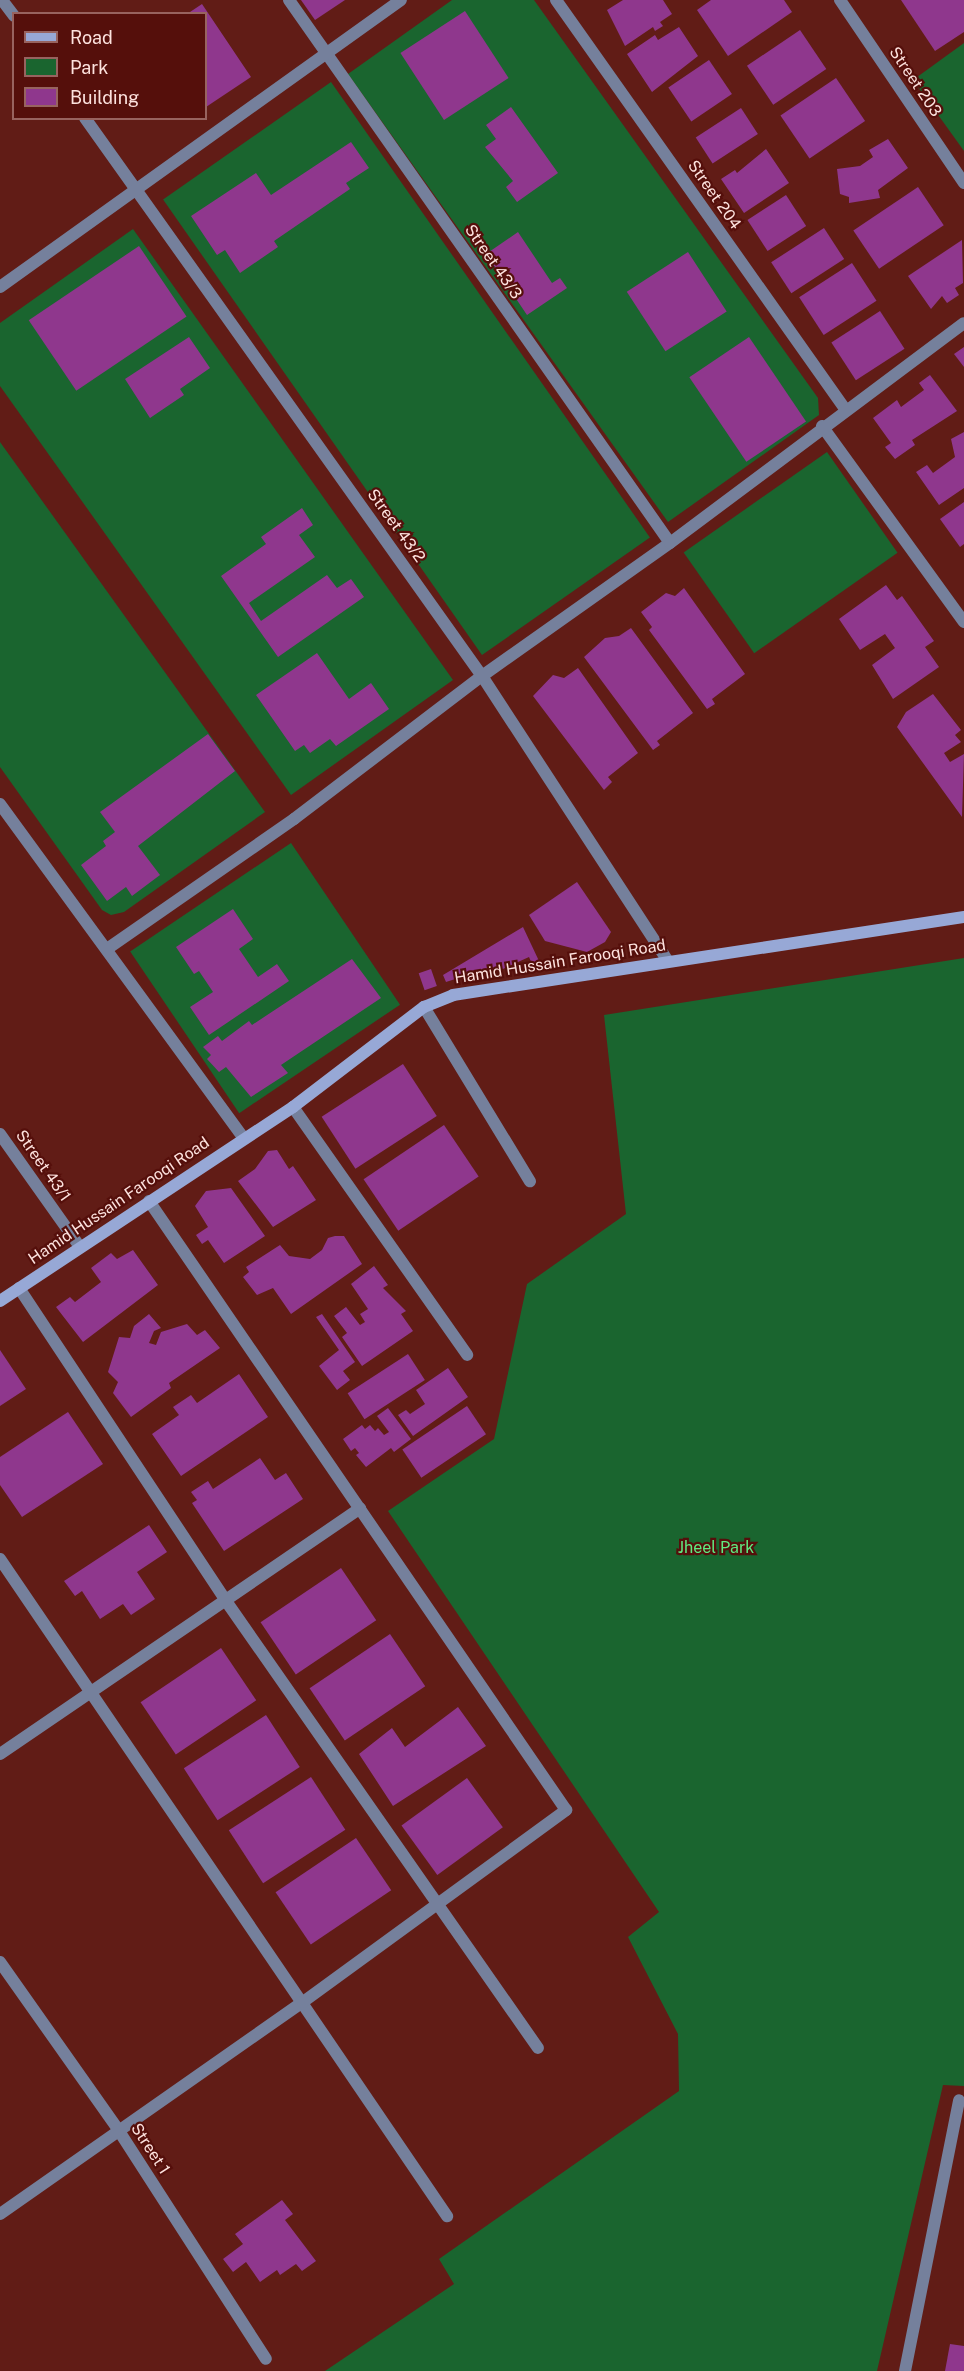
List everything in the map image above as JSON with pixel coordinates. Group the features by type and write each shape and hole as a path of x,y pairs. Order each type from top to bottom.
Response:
{"street":[{"path":"2,0 12,13"},
{"name":"Street 43/3","path":"289,0 670,543"},
{"path":"0,287 401,0"},
{"name":"Street 204","path":"556,0 845,409"},
{"name":"Street 203","path":"840,0 964,183"},
{"name":"Street 43/2","path":"87,120 482,676 668,961"},
{"path":"107,949 294,819 482,676 670,543 822,426 964,323"},
{"path":"822,426 964,622"},
{"path":"0,804 244,1138"},
{"name":"Hamid Hussain Farooqi Road","path":"0,1301 293,1107 424,1007 453,995 964,917"},
{"path":"424,1007 530,1181"},
{"path":"293,1107 467,1355"},
{"name":"Street 43/1","path":"0,1134 80,1247"},
{"path":"0,2214 303,2002 566,1810 149,1201"},
{"path":"19,1288 226,1601 538,2048"},
{"path":"0,1755 360,1508"},
{"path":"0,1559 447,2216"},
{"name":"Street 1","path":"0,1962 119,2132 266,2359"},
{"path":"905,2371 959,2100"}],"green space":[{"path":"452,0 534,0 818,398 819,415 668,522 348,74"},
{"path":"964,43 964,151 913,80"},
{"path":"331,82 650,537 482,655 163,200"},
{"path":"133,229 453,680 291,795 0,386 0,323"},
{"path":"0,442 265,812 124,912 111,915 102,910 0,767"},
{"path":"827,452 898,553 754,653 684,552"},
{"path":"291,843 400,1005 239,1113 130,951"},
{"name":"Jheel Park","path":"964,958 964,2086 943,2085 877,2371 325,2371 454,2284 439,2259 679,2091 678,2034 628,1937 659,1912 388,1511 494,1439 527,1284 626,1214 604,1015"}],"building":[{"path":"301,0 345,0 315,20"},
{"path":"623,0 663,0 672,14 660,22 663,26 655,31 653,27 625,46 607,10"},
{"path":"711,0 784,0 792,12 728,56 697,10"},
{"path":"901,0 964,0 964,32 935,51"},
{"path":"202,4 251,77 207,106 207,12 190,12"},
{"path":"465,11 509,78 444,120 400,53"},
{"path":"679,27 698,56 652,92 627,54 655,35 658,40"},
{"path":"800,30 826,69 773,105 747,66"},
{"path":"709,60 732,94 691,121 668,87"},
{"path":"836,78 865,121 810,159 780,115"},
{"path":"511,107 558,173 517,202 506,187 513,181 485,147 496,139 486,125"},
{"path":"741,108 758,134 713,163 696,137"},
{"path":"888,139 908,168 878,190 880,198 849,203 849,197 840,194 837,169 860,166 873,157 869,150"},
{"path":"351,142 369,168 346,183 350,189 274,241 278,247 240,273 225,250 217,255 191,216 256,173 271,195"},
{"path":"766,149 789,183 744,213 721,179 735,170 737,173"},
{"path":"918,187 944,225 879,269 853,231"},
{"path":"786,195 806,226 768,251 747,220"},
{"path":"824,228 844,259 791,293 771,262"},
{"path":"518,232 552,283 560,278 567,288 527,315 486,254"},
{"path":"962,240 963,283 955,288 959,295 947,303 942,296 931,309 908,276"},
{"path":"139,246 187,316 76,391 29,320"},
{"path":"688,252 727,312 665,351 627,292"},
{"path":"852,263 877,301 824,335 799,297"},
{"path":"880,311 905,349 856,380 831,343"},
{"path":"189,337 210,368 180,389 184,395 150,418 125,379"},
{"path":"749,337 806,422 746,462 689,377"},
{"path":"964,347 964,367 954,354"},
{"path":"930,375 957,411 912,440 915,445 895,459 885,447 891,443 873,418 897,400 901,407 924,390 919,383"},
{"path":"964,432 964,488 939,505 916,472 927,465 933,473 955,457 951,439"},
{"path":"964,502 964,544 960,547 940,519"},
{"path":"302,508 313,525 299,535 315,557 249,603 261,621 327,575 337,588 351,579 364,597 278,657 221,576 266,544 261,537"},
{"path":"886,585 897,600 902,596 934,641 925,647 939,667 893,699 872,665 895,648 885,634 860,650 839,619"},
{"path":"684,588 745,674 712,699 715,704 707,709 649,630 652,627 641,612 666,593 675,596"},
{"path":"631,628 693,713 657,741 660,745 653,750 584,657 605,638 619,636"},
{"path":"317,653 349,699 371,683 389,709 336,746 330,739 310,753 304,745 295,751 256,695"},
{"path":"578,668 638,753 608,777 612,782 604,790 533,696 553,675 564,678"},
{"path":"933,694 961,730 955,735 961,742 944,753 950,762 964,754 962,817 897,727 906,712"},
{"path":"208,734 235,771 138,846 160,875 132,896 126,887 107,901 81,865 106,846 103,841 115,832 100,812"},
{"path":"577,882 611,932 605,942 587,952 545,941 529,915"},
{"path":"233,909 253,939 239,949 258,977 277,964 289,981 209,1035 190,1007 213,992 199,971 194,974 176,947"},
{"path":"523,927 539,961 532,964 529,957 494,973 492,967 446,982 443,975"},
{"path":"352,959 381,998 281,1065 288,1073 251,1097 226,1067 219,1072 207,1059 211,1055 203,1047 218,1036 222,1041 249,1021 252,1025"},
{"path":"431,969 437,986 425,990 419,973"},
{"path":"403,1064 437,1116 355,1169 322,1117"},
{"path":"444,1125 479,1176 398,1231 364,1179"},
{"path":"277,1150 289,1169 293,1166 316,1200 273,1227 238,1181 255,1169 268,1151"},
{"path":"231,1188 265,1236 224,1263 208,1240 202,1244 196,1235 208,1227 195,1206 206,1191"},
{"path":"344,1236 362,1264 291,1314 273,1288 257,1295 243,1277 249,1272 246,1267 280,1245 289,1256 310,1259 322,1250 328,1238"},
{"path":"133,1250 158,1285 83,1342 56,1307 70,1297 75,1302 101,1282 91,1268 111,1253 117,1259"},
{"path":"374,1266 388,1285 383,1288 406,1311 401,1314 413,1331 362,1366 342,1337 347,1333 334,1316 346,1307 360,1325 365,1322 360,1314 368,1309 351,1284"},
{"path":"149,1314 161,1328 154,1331 149,1343 156,1345 161,1332 187,1324 197,1335 205,1330 220,1348 169,1383 171,1388 131,1417 113,1393 118,1382 108,1372 119,1337 130,1338 134,1326"},
{"path":"322,1314 355,1362 343,1371 350,1380 337,1390 319,1366 339,1350 316,1317"},
{"path":"0,1350 26,1389 0,1406"},
{"path":"408,1354 425,1380 364,1419 348,1393"},
{"path":"448,1368 468,1397 413,1436 398,1415 406,1410 410,1414 425,1404 416,1390"},
{"path":"239,1374 268,1417 181,1476 152,1434 179,1415 173,1407 191,1395 197,1403"},
{"path":"467,1406 486,1434 421,1478 402,1450"},
{"path":"388,1408 411,1439 394,1452 391,1448 366,1467 356,1455 359,1453 355,1448 351,1451 343,1439 362,1425 365,1429 370,1425 375,1431 378,1428 384,1435 389,1432 377,1416"},
{"path":"68,1412 103,1464 22,1517 0,1485 0,1457"},
{"path":"260,1458 275,1480 286,1473 303,1499 224,1551 192,1503 197,1500 191,1492 208,1481 213,1489"},
{"path":"149,1525 167,1552 137,1572 155,1599 131,1615 123,1604 100,1619 82,1591 75,1596 64,1581"},
{"path":"341,1568 376,1620 296,1674 261,1622"},
{"path":"390,1634 425,1686 345,1740 310,1688"},
{"path":"221,1648 256,1700 176,1754 141,1702"},
{"path":"458,1707 486,1746 393,1806 359,1754 392,1728 405,1747"},
{"path":"266,1715 300,1767 218,1820 184,1768"},
{"path":"311,1777 345,1830 263,1883 229,1830"},
{"path":"467,1778 503,1827 437,1875 401,1826"},
{"path":"356,1838 391,1890 311,1944 276,1892"},
{"path":"282,2200 293,2214 285,2220 316,2261 302,2271 296,2264 280,2275 277,2270 260,2282 246,2262 233,2272 223,2259 243,2244 235,2234"},
{"path":"950,2344 964,2346 964,2371 945,2371"}]}
